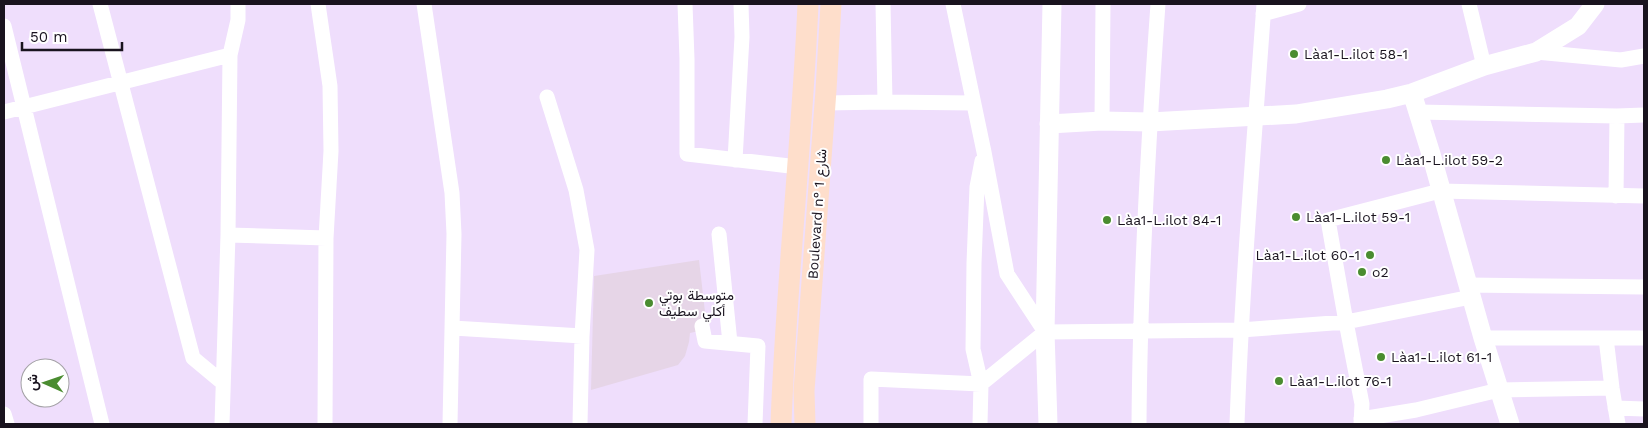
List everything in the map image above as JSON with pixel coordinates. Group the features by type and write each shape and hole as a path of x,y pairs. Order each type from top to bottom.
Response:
{"main road":[{"name":"Boulevard n° شارع 1","path":"781,424 805,75 808,4"},
{"name":"Boulevard n° شارع 1","path":"805,424 804,391 831,4"}],"street":[{"path":"100,4 193,358 223,383"},
{"path":"222,424 228,235 230,55 238,20 238,4"},
{"path":"318,4 330,86 330,150 326,238 325,424"},
{"path":"424,4 452,193 454,234 450,424"},
{"path":"685,4 687,59 686,154 798,167"},
{"path":"735,160 742,37 741,4"},
{"path":"883,4 885,102"},
{"path":"953,4 1007,274 1045,332"},
{"path":"1048,424 1045,332 1052,4"},
{"path":"1102,121 1103,4"},
{"path":"1139,424 1140,331 1150,122 1158,4"},
{"path":"1237,424 1241,330 1264,9 1299,4"},
{"path":"1470,4 1484,66"},
{"path":"1049,124 1102,121 1150,122 1296,114 1388,100 1484,66 1536,52 1578,26 1596,4"},
{"path":"4,26 102,424"},
{"path":"1536,52 1621,60 1644,56"},
{"path":"4,112 230,55"},
{"path":"1412,93 1469,291 1510,424"},
{"path":"547,97 576,190 587,250 582,336 580,424"},
{"path":"825,103 973,103"},
{"path":"1418,112 1644,115"},
{"path":"1616,196 1618,116"},
{"path":"980,424 981,384 973,349 973,282 977,187 984,152"},
{"path":"1612,388 1499,390 1418,417 1361,422 1362,404 1328,220 1440,192 1644,196"},
{"path":"719,234 730,343"},
{"path":"228,235 326,238"},
{"path":"871,424 871,380 981,384 1045,332 1241,330 1346,322 1469,291 1644,287"},
{"path":"702,326 705,341 758,346 785,346"},
{"path":"452,328 582,336"},
{"path":"1483,338 1644,338"},
{"path":"1606,338 1618,424"},
{"path":"754,424 758,346"},
{"path":"1615,408 1644,409"},
{"path":"4,414 7,424"}],"shaded area":[{"name":"متوسطة بوتي أكلي سطيف","path":"699,260 707,329 690,333 685,356 678,365 591,390 594,276"}],"place":[{"name":"Làa1-L.ilot 58-1","path":"1294,54"},
{"name":"Làa1-L.ilot 59-2","path":"1386,160"},
{"name":"Làa1-L.ilot 59-1","path":"1296,217"},
{"name":"Làa1-L.ilot 84-1","path":"1107,220"},
{"name":"Làa1-L.ilot 60-1","path":"1370,255"},
{"name":"o2","path":"1362,272"},
{"name":"متوسطة بوتي أكلي سطيف","path":"649,303"},
{"name":"Làa1-L.ilot 61-1","path":"1381,357"},
{"name":"Làa1-L.ilot 76-1","path":"1279,381"}]}
